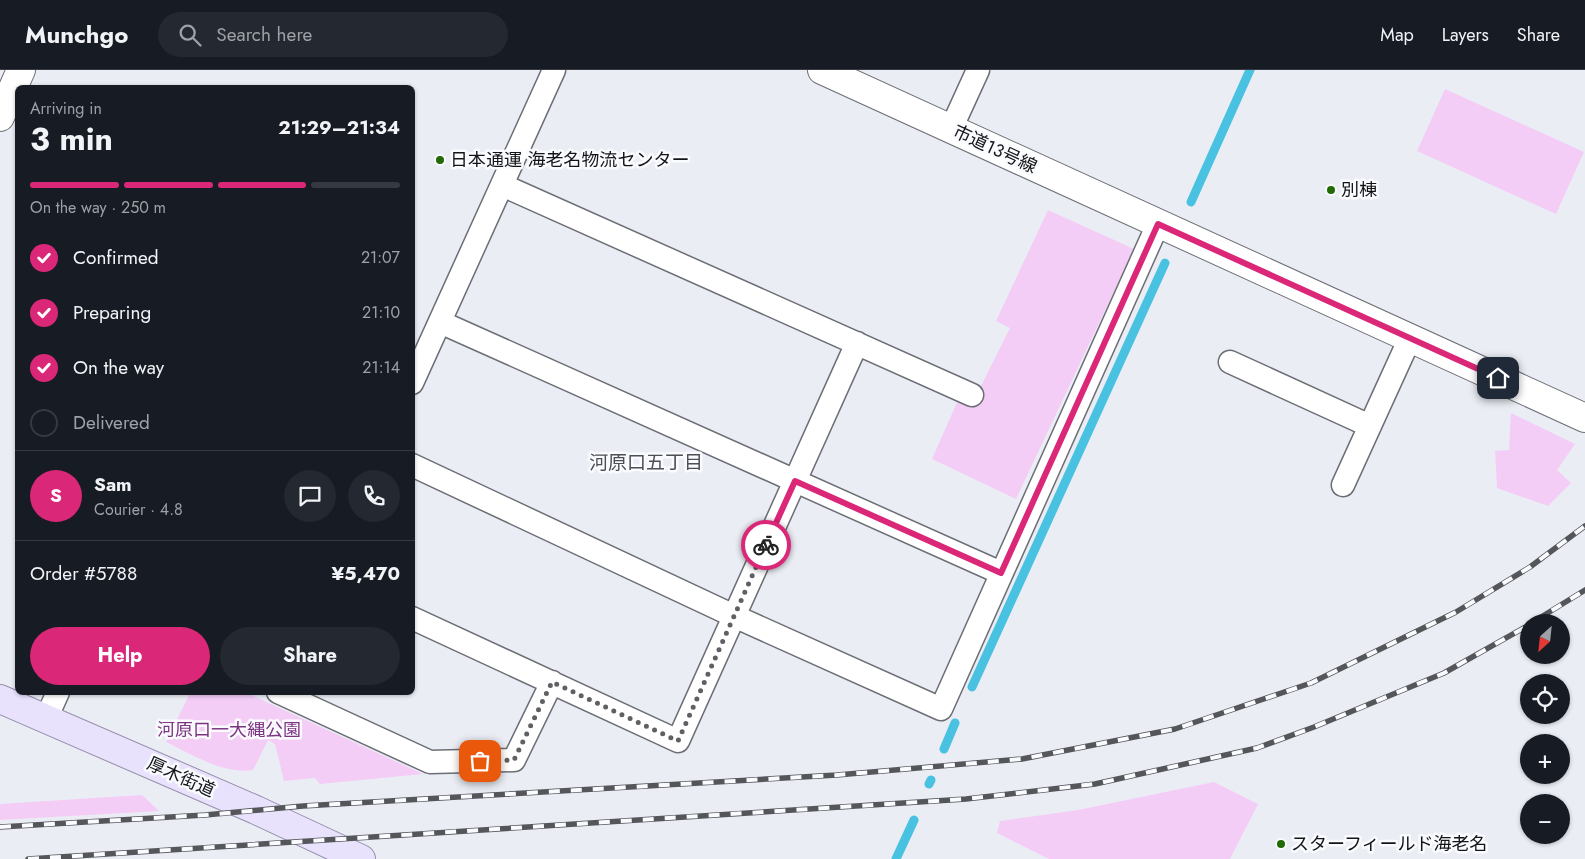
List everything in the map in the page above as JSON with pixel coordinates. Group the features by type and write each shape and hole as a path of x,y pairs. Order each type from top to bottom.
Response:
{"main road":[{"name":"厚木街道","path":"0,699 256,810 361,859"}],"street":[{"path":"0,117 21,70"},
{"path":"415,376 554,70"},
{"name":"市道13号線","path":"822,70 1410,338"},
{"path":"951,129 978,70"},
{"path":"502,185 972,395"},
{"path":"415,466 734,616 941,709 1001,573 1163,226"},
{"path":"440,322 1001,573"},
{"path":"1343,485 1410,338 1585,418"},
{"path":"415,619 678,741 857,343"},
{"path":"1230,362 1370,426"},
{"path":"285,695 430,762 514,760 552,682"},
{"path":"46,718 57,695"}],"green space":[{"path":"1445,89 1584,152 1556,214 1417,151"},
{"path":"1048,210 1134,249 1016,499 932,459 959,398 972,404 1010,328 996,321"},
{"path":"1511,413 1575,444 1557,470 1571,483 1548,506 1497,488 1495,451 1509,450"},
{"name":"河原口一大縄公園","path":"189,695 251,695 423,774 320,784 315,778 284,781 275,744 268,740 253,770 242,771 219,767 166,742"},
{"path":"1214,782 1258,804 1230,859 1049,859 997,833 1000,821 1078,810"},
{"path":"142,795 159,811 0,820 0,804"}],"waterway":[{"path":"1191,202 1250,70"},
{"path":"972,687 1165,263"},
{"path":"944,749 955,723"},
{"path":"929,784 931,780"},
{"path":"896,859 914,820"}],"railway":[{"path":"0,827 205,815 303,806 837,775 1022,759 1175,729 1311,683 1456,612 1530,567 1585,526"},
{"path":"1546,614 1585,590"},
{"path":"28,859 966,799 1095,784 1257,748 1314,727 1444,673 1520,630"}],"way so far":[{"path":"480,761 514,760 552,682 678,741 766,545"}],"place":[{"name":"日本通運 海老名物流センター","path":"440,160"},
{"name":"別棟","path":"1331,190"},
{"name":"スターフィールド海老名","path":"1281,844"}],"district":[{"name":"河原口五丁目","path":"646,462"}],"route":[{"path":"766,545 795,481 1001,573 1158,224 1498,378"}]}
